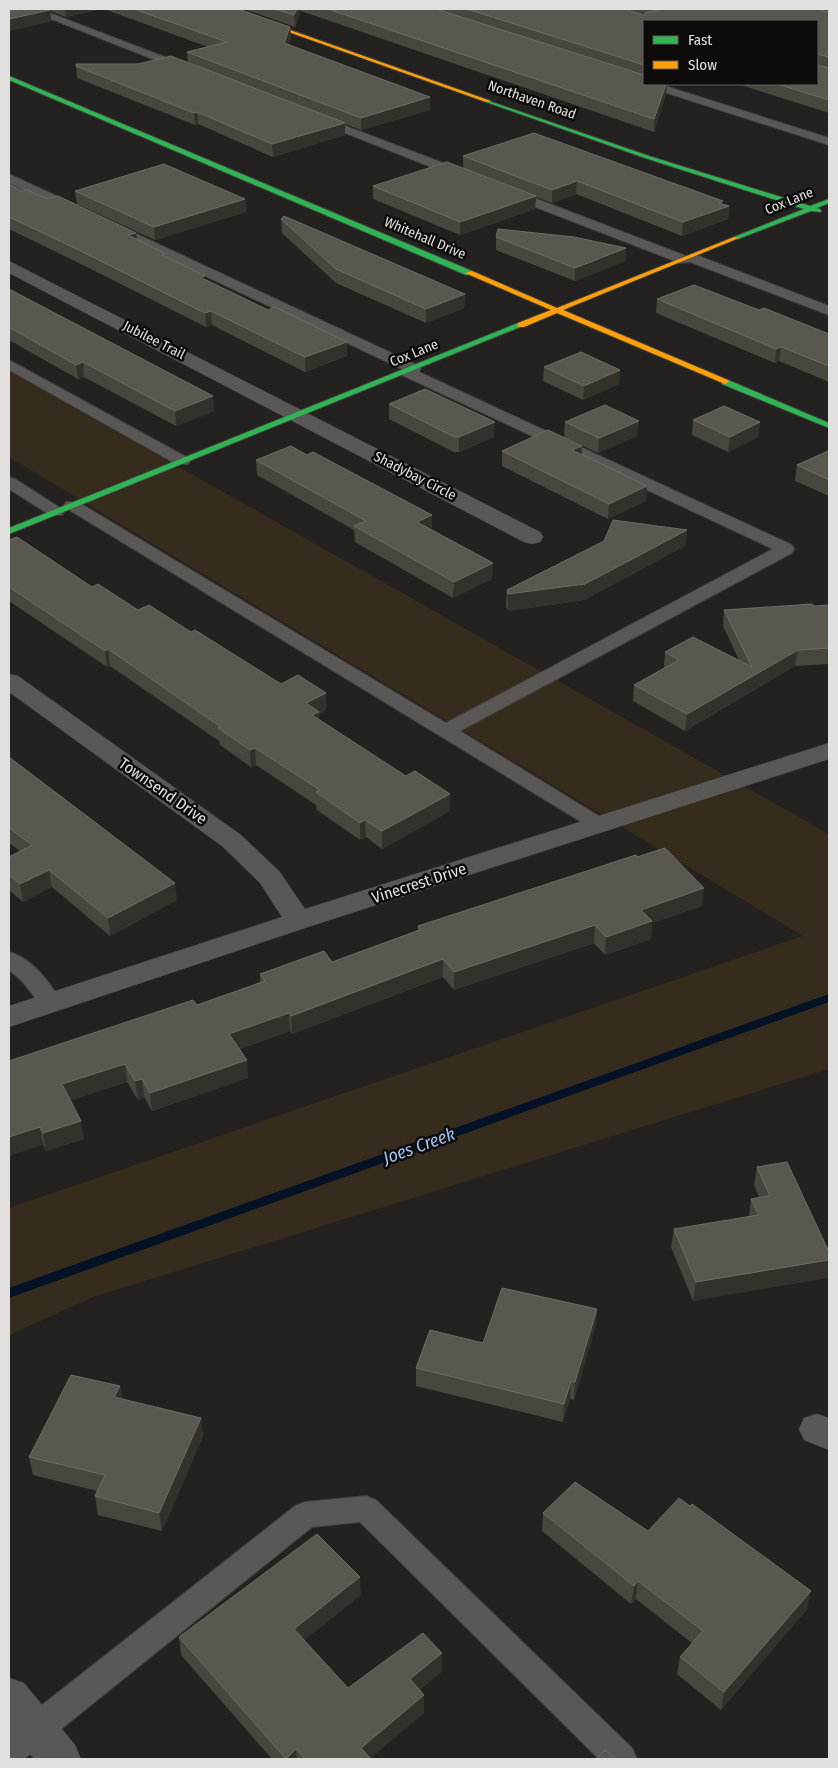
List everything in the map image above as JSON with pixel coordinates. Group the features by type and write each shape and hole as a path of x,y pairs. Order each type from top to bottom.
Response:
{"street":[{"name":"Northaven Road","path":"227,9 647,157 829,214"},
{"name":"Whitehall Drive","path":"9,78 829,426"},
{"name":"Cox Lane","path":"9,531 829,201"},
{"name":"Jubilee Trail","path":"9,266 298,415"},
{"name":"Shadybay Circle","path":"298,415 532,537"},
{"name":"Townsend Drive","path":"9,681 214,827 256,863 289,901 298,921"},
{"name":"Vinecrest Drive","path":"9,1017 298,921 829,751"},
{"path":"9,1697 35,1747"}],"lane":[{"path":"31,9 198,73"},
{"path":"652,85 829,142"},
{"path":"310,116 478,181"},
{"path":"9,178 786,549 446,731"},
{"path":"497,188 829,310"},
{"path":"9,364 182,462"},
{"path":"9,482 64,509 446,731 600,825"},
{"path":"9,958 30,976 51,1003"},
{"path":"35,1747 305,1515 366,1509 621,1759"}],"shaded area":[{"path":"9,371 829,834 829,1069 93,1297 9,1335 9,1208 803,936 9,457"}],"building":[{"path":"9,9 48,9 50,10 9,19"},
{"path":"134,9 238,9 290,27 284,43 430,97 361,118 187,52 227,42"},
{"path":"275,9 297,9 294,15"},
{"path":"328,9 436,9 643,75 643,85 666,85 654,119"},
{"path":"467,9 625,9 644,15 647,12 658,9 818,9 829,12 829,57 818,54 818,20 643,20 643,65"},
{"path":"171,56 345,123 272,144 197,112 194,113 76,66 76,64 138,64"},
{"path":"818,65 829,68 829,100 780,85 818,85"},
{"path":"534,133 723,201 719,203 729,206 683,222 577,181 552,190 463,156"},
{"path":"447,162 536,196 460,222 373,186"},
{"path":"164,164 245,199 154,227 75,191"},
{"path":"9,184 22,191 27,190 47,199 58,196 136,233 128,235 166,254 162,255 205,276 200,277 268,310 275,307 347,342 305,357 211,311 205,313 9,217"},
{"path":"284,216 465,294 426,309 336,269 281,219"},
{"path":"498,229 574,237 626,248 575,268 496,237"},
{"path":"694,285 759,310 764,308 829,334 829,366 781,347 776,349 657,299"},
{"path":"9,289 213,396 175,411 83,362 76,365 9,327"},
{"path":"581,352 620,370 584,386 544,367"},
{"path":"425,389 495,422 459,437 454,437 389,404"},
{"path":"605,405 639,421 599,438 565,422"},
{"path":"724,406 760,422 730,437 693,420"},
{"path":"548,430 582,446 572,450 647,486 609,504 502,451"},
{"path":"291,446 307,455 313,452 432,515 417,522 493,563 454,582 354,526 366,521 256,460"},
{"path":"828,451 829,480 797,465"},
{"path":"613,520 687,530 585,584 508,594 507,590 604,541"},
{"path":"17,537 92,587 98,584 138,610 149,605 191,632 195,630 281,684 298,675 326,693 306,703 319,712 312,715 406,776 415,771 450,794 382,831 365,820 360,823 316,792 320,790 255,748 250,750 218,728 221,727 108,649 105,651 9,587 9,540"},
{"path":"812,604 814,606 829,605 829,648 798,650 687,714 634,685 679,660 665,652 693,637 752,667 724,610"},
{"path":"9,757 175,883 108,918 49,870 20,884 9,875 9,857 32,845 9,828"},
{"path":"665,848 704,888 641,910 652,921 606,937 595,925 454,972 443,959 291,1016 289,1013 229,1034 247,1060 150,1093 142,1079 135,1081 125,1064 62,1084 81,1121 43,1133 40,1127 9,1137 9,1061 193,1000 197,1005 265,981 260,974 324,951 332,962 420,930 418,926 636,855 637,857"},
{"path":"787,1162 829,1252 829,1260 696,1282 674,1229 759,1215 751,1199 770,1196 757,1167"},
{"path":"502,1288 597,1309 575,1382 571,1381 564,1404 416,1368 430,1330 483,1343"},
{"path":"71,1375 120,1386 114,1397 201,1418 159,1513 95,1496 105,1475 29,1457"},
{"path":"575,1482 648,1531 679,1498 690,1506 692,1504 811,1591 724,1692 680,1657 703,1631 638,1581 634,1586 543,1513"},
{"path":"317,1534 360,1577 294,1629 348,1688 423,1633 442,1653 410,1679 424,1695 361,1748 371,1759 305,1759 296,1749 286,1759 179,1637"},
{"path":"605,1750 615,1759 596,1759"}],"waterway":[{"name":"Joes Creek","path":"9,1293 829,998"}],"traffic: fast":[{"path":"9,78 469,273"},
{"path":"488,101 647,157 819,211"},
{"path":"736,238 829,201"},
{"path":"9,531 521,325"},
{"path":"725,382 829,426"}],"traffic: slow":[{"path":"227,9 488,101"},
{"path":"521,325 736,238"},
{"path":"469,273 725,382"}]}
